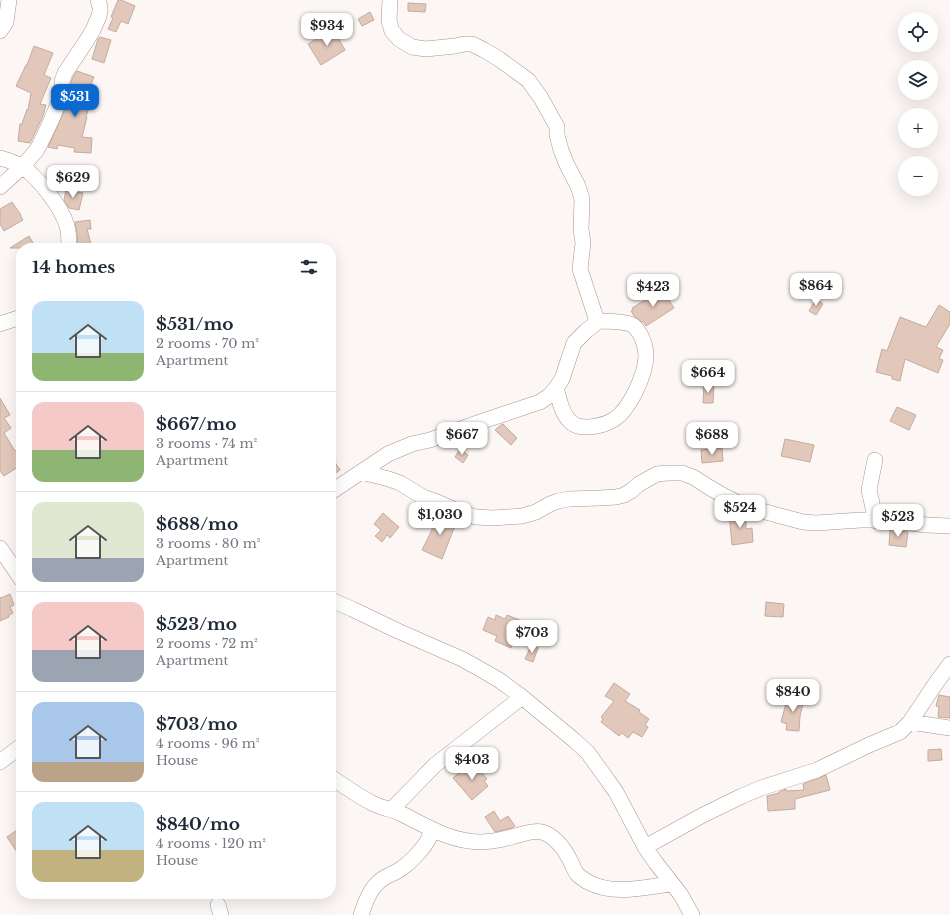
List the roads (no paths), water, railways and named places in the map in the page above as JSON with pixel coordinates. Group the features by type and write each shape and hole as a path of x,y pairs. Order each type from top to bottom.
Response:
{"street":[{"path":"0,31 6,22 9,0"},
{"path":"0,187 22,167 36,151 42,141 61,97 62,81 65,73 93,30 100,11 98,0"},
{"path":"336,489 388,454 412,444 430,440 540,402 549,396 562,379 574,343 595,324 596,321 594,310 580,269 583,243 581,229 582,199 578,186 567,166 561,150 557,135 557,127 552,116 528,80 484,50 472,44 426,49 412,47 399,39 392,31 390,26 390,0"},
{"path":"2,155 22,167 47,191 64,219 67,227 69,243"},
{"path":"0,324 16,319"},
{"path":"556,388 567,419 574,425 582,427 599,426 614,420 631,402 645,364 646,358 644,340 637,329 632,325 625,323 596,321"},
{"path":"875,460 868,490 876,521"},
{"path":"361,472 400,483 423,497 462,513 476,517 498,518 527,515 536,512 554,502 569,498 616,497 624,495 639,484 657,474 682,473 693,477 724,496 747,507 803,522 816,523 883,520 950,526"},
{"path":"0,548 16,572"},
{"path":"336,602 462,659 499,680 522,696 588,753 616,792 645,847 671,884 681,895 692,915"},
{"path":"645,847 726,803 761,788 817,770 900,732 910,722 950,664"},
{"path":"392,809 435,765 522,696"},
{"path":"910,722 950,728"},
{"path":"0,762 16,750"},
{"path":"336,781 373,804 392,809 449,837 469,842 495,841 522,835 532,831 542,832 559,844 578,875 593,885 602,888 615,890 634,889 671,884"},
{"path":"361,915 365,902 373,888 380,880 402,868 410,861 429,838 431,829"}]}
